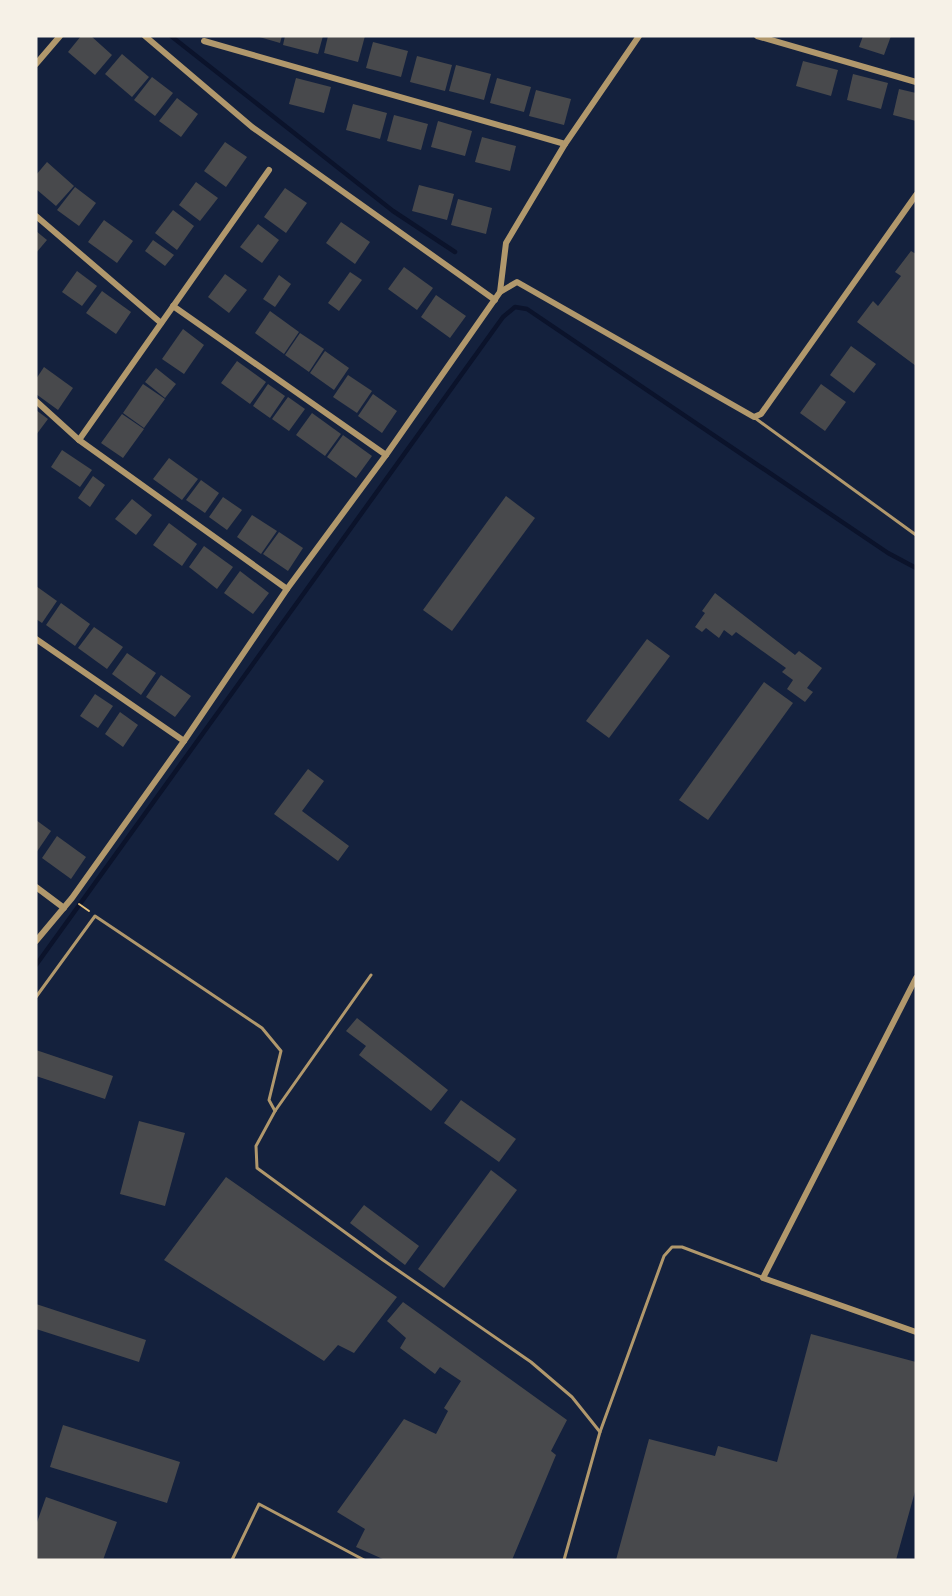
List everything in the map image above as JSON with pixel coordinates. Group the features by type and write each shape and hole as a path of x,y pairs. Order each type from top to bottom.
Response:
{"street":[{"path":"36,64 60,36"},
{"path":"145,36 252,127 495,300"},
{"path":"36,940 72,898 184,741 287,589 386,456 495,300 500,292 506,243 565,144 639,36"},
{"path":"757,36 916,82"},
{"path":"204,41 565,144"},
{"path":"79,440 268,170"},
{"path":"500,292 518,282 754,417 761,414 916,195"},
{"path":"36,216 161,323"},
{"path":"173,306 386,456"},
{"path":"36,401 79,440 287,589"},
{"path":"36,639 184,741"},
{"path":"36,887 64,908"},
{"path":"916,978 763,1278 916,1332"}],"lane":[{"path":"754,417 916,535"},
{"path":"36,997 95,916 262,1028 281,1051 269,1100 275,1111"},
{"path":"371,975 275,1111 256,1146 257,1168 383,1260 531,1362 572,1397 600,1432"},
{"path":"564,1560 600,1432 664,1256 672,1247 682,1247 763,1278"},
{"path":"232,1560 259,1504 364,1560"}],"path":[{"path":"72,898 95,916"}],"building":[{"path":"81,36 91,36 112,55 95,75 68,52"},
{"path":"256,36 282,36 280,43"},
{"path":"285,36 323,36 318,54 283,45"},
{"path":"328,36 365,36 358,62 324,53"},
{"path":"863,36 891,36 884,55 859,47"},
{"path":"373,42 408,51 401,77 366,68"},
{"path":"122,54 149,77 132,97 105,74"},
{"path":"417,56 452,65 445,91 410,82"},
{"path":"803,61 838,70 831,96 796,86"},
{"path":"456,65 491,74 484,100 449,91"},
{"path":"853,74 888,83 881,109 847,100"},
{"path":"152,77 173,93 155,116 134,100"},
{"path":"296,78 331,87 324,113 289,104"},
{"path":"497,78 531,87 524,112 490,103"},
{"path":"899,89 916,93 916,121 893,115"},
{"path":"536,90 571,99 564,125 529,116"},
{"path":"177,98 198,114 181,137 159,121"},
{"path":"353,104 387,113 380,139 346,130"},
{"path":"394,115 428,124 421,150 387,141"},
{"path":"438,121 472,131 465,156 431,147"},
{"path":"482,137 516,146 510,171 475,162"},
{"path":"225,142 247,157 226,187 204,171"},
{"path":"47,162 74,186 56,206 36,189 36,175"},
{"path":"196,182 218,198 200,221 179,205"},
{"path":"419,185 454,194 447,220 412,211"},
{"path":"75,187 96,203 79,226 57,210"},
{"path":"285,188 307,203 286,233 264,217"},
{"path":"458,199 492,208 486,234 451,225"},
{"path":"173,210 194,226 177,250 155,233"},
{"path":"104,220 133,241 117,263 88,242"},
{"path":"341,222 370,242 355,264 326,243"},
{"path":"258,224 279,240 262,263 240,247"},
{"path":"36,231 47,240 36,253"},
{"path":"153,240 174,255 165,266 145,251"},
{"path":"911,251 916,254 916,366 857,322 873,301 878,306 901,276 895,272"},
{"path":"404,267 433,288 417,310 388,289"},
{"path":"77,271 97,286 82,306 62,292"},
{"path":"350,272 362,280 339,311 328,303"},
{"path":"225,274 247,290 229,313 208,297"},
{"path":"279,275 291,284 275,307 263,299"},
{"path":"102,291 131,312 116,334 86,313"},
{"path":"436,295 466,316 450,338 421,317"},
{"path":"270,311 299,332 284,354 255,333"},
{"path":"183,329 204,345 184,374 162,359"},
{"path":"300,333 324,349 309,372 285,355"},
{"path":"851,346 876,364 854,393 830,375"},
{"path":"325,351 349,368 334,390 310,373"},
{"path":"237,361 266,382 250,404 221,383"},
{"path":"44,367 73,388 58,410 36,394 36,379"},
{"path":"156,368 176,384 165,398 145,382"},
{"path":"348,375 372,391 357,413 333,397"},
{"path":"143,384 165,399 144,428 123,413"},
{"path":"268,384 285,396 270,418 253,406"},
{"path":"821,384 846,402 825,431 800,413"},
{"path":"373,394 397,411 382,433 358,416"},
{"path":"288,397 305,409 289,431 272,419"},
{"path":"36,410 48,419 36,435"},
{"path":"312,413 341,434 325,456 296,435"},
{"path":"122,414 144,429 123,458 101,443"},
{"path":"343,435 372,456 356,478 327,457"},
{"path":"62,450 92,470 80,487 51,467"},
{"path":"169,458 198,479 182,500 153,479"},
{"path":"93,476 105,485 90,507 78,498"},
{"path":"201,480 219,493 205,513 186,500"},
{"path":"506,496 535,518 452,631 423,610"},
{"path":"223,497 242,510 227,530 209,517"},
{"path":"132,499 152,515 136,535 115,519"},
{"path":"252,515 277,531 261,554 237,537"},
{"path":"169,523 197,544 182,566 153,545"},
{"path":"279,532 303,548 288,571 263,554"},
{"path":"204,546 233,567 217,589 189,567"},
{"path":"240,571 269,593 253,614 224,593"},
{"path":"36,586 57,601 42,623 36,619"},
{"path":"715,593 795,655 799,651 822,668 807,688 813,692 805,702 787,689 793,680 782,672 786,668 736,632 732,636 724,630 719,638 706,628 702,632 695,627 705,613 702,611"},
{"path":"61,603 90,624 75,646 46,625"},
{"path":"94,627 123,647 107,669 78,648"},
{"path":"647,639 670,656 609,738 586,721"},
{"path":"127,653 156,673 141,695 112,674"},
{"path":"161,675 191,696 175,717 146,697"},
{"path":"764,682 793,703 708,820 679,800"},
{"path":"95,694 113,706 98,728 80,716"},
{"path":"120,712 138,725 123,747 105,734"},
{"path":"308,769 324,781 302,811 349,846 338,861 274,814"},
{"path":"36,820 51,831 36,853"},
{"path":"57,836 86,857 71,879 42,858"},
{"path":"357,1018 448,1090 431,1111 359,1055 366,1046 346,1031"},
{"path":"36,1050 113,1076 105,1099 36,1076"},
{"path":"461,1100 516,1139 499,1162 444,1123"},
{"path":"139,1121 185,1133 165,1206 120,1194"},
{"path":"491,1170 517,1190 444,1288 418,1269"},
{"path":"226,1177 397,1297 354,1353 338,1345 324,1361 164,1260"},
{"path":"364,1205 419,1246 405,1265 350,1223"},
{"path":"403,1302 567,1420 551,1451 556,1455 512,1560 385,1560 356,1547 365,1529 337,1512 404,1419 436,1434 448,1411 444,1408 461,1381 440,1367 435,1374 400,1348 406,1338 387,1321"},
{"path":"36,1304 146,1340 139,1362 36,1329"},
{"path":"811,1334 916,1362 916,1488 896,1560 616,1560 649,1439 715,1456 718,1446 777,1462"},
{"path":"63,1425 180,1462 167,1503 50,1467"},
{"path":"46,1497 117,1522 103,1560 36,1560 36,1525"}],"waterway":[{"path":"171,36 393,211 455,252"},
{"path":"36,965 503,317 515,307 527,309 888,553 916,568"}]}
